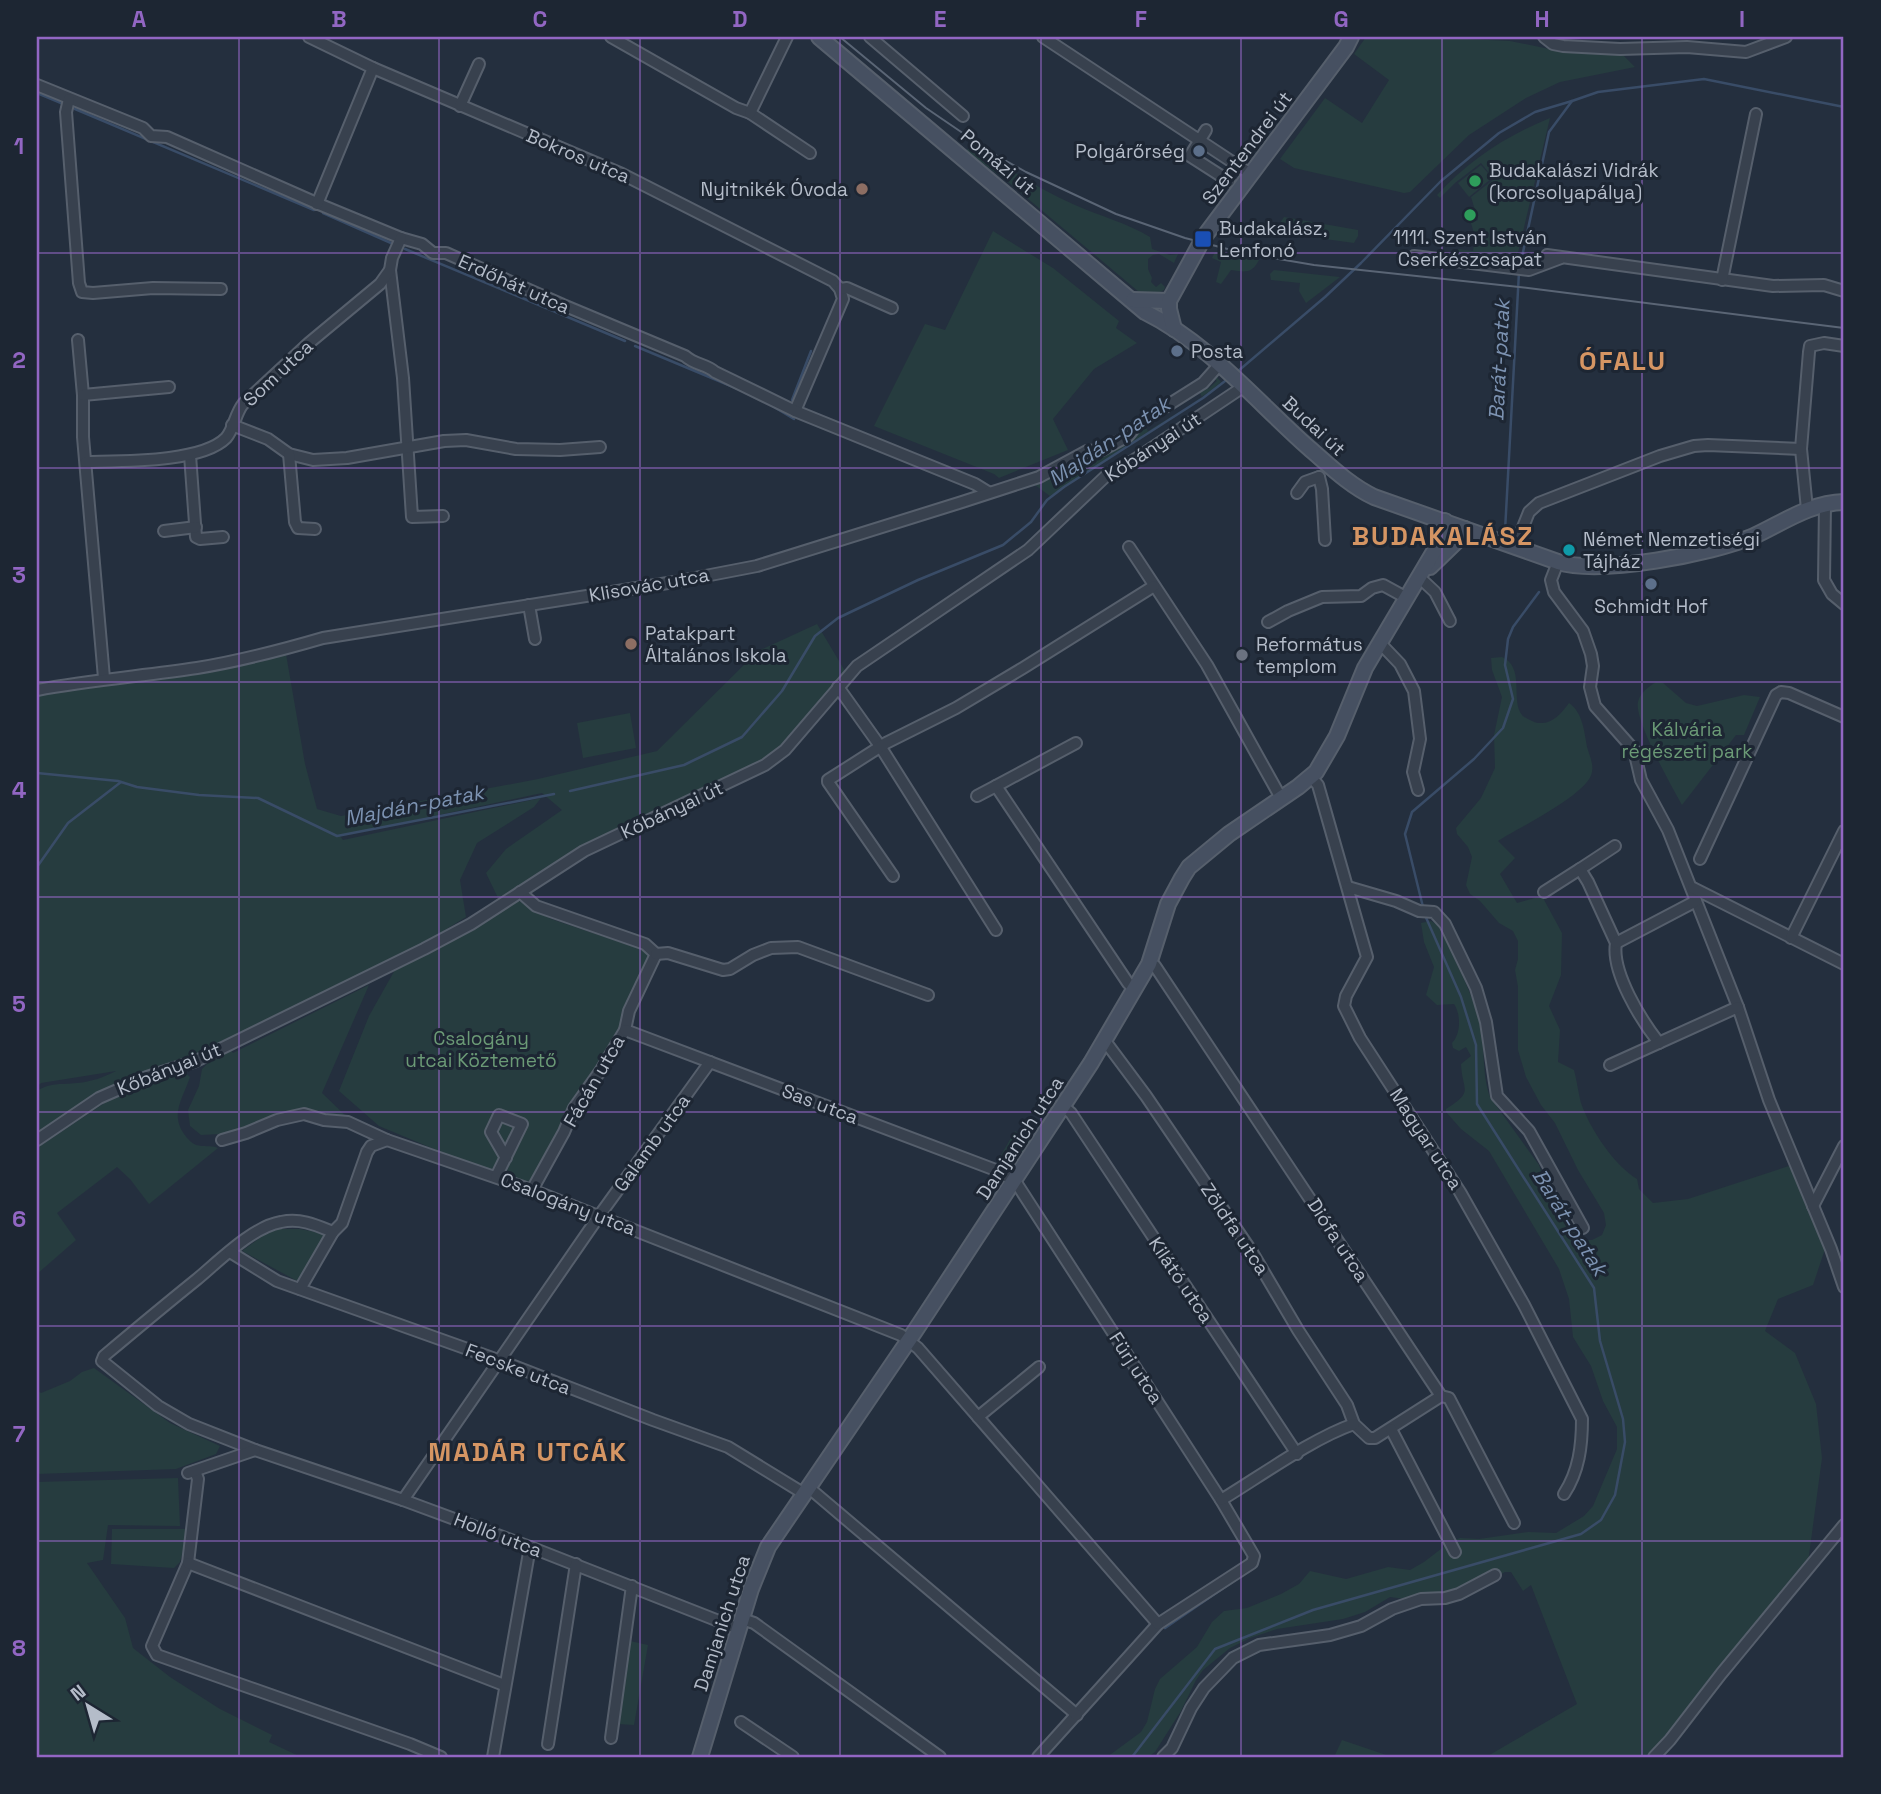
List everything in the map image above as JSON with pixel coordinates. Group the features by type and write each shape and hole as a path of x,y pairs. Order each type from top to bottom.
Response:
{"main road":[{"name":"Pomázi út","path":"818,37 1133,300 1163,307"},
{"name":"Szentendrei út","path":"1163,307 1200,242 1351,40"},
{"name":"Budai út","path":"1163,307 1174,329 1222,368 1346,480 1374,496 1558,562"},
{"path":"1558,562 1588,567 1693,554 1737,542 1807,509 1844,502"},
{"path":"1419,577 1442,538 1445,520"},
{"path":"1419,577 1460,538 1465,529"},
{"name":"Damjanich utca","path":"700,1757 751,1589 768,1547 1015,1181 1105,1041 1149,964 1168,904 1189,867 1229,834 1311,777 1337,736 1365,667 1419,577"}],"street":[{"name":"Bokros utca","path":"309,37 373,68 622,174 833,281 840,289 847,288 892,308"},
{"path":"611,37 736,108 750,113 810,153"},
{"path":"750,113 787,37"},
{"path":"870,37 963,116"},
{"path":"1043,37 1203,135 1252,175"},
{"path":"1544,37 1553,44 1563,46 1620,49 1687,47 1737,52 1763,47 1786,37"},
{"path":"460,106 479,64"},
{"path":"317,204 373,68"},
{"name":"Erdőhát utca","path":"37,85 143,128 151,136 167,137 317,204 422,244 433,253 446,253 685,356 694,364 709,367 795,411 975,484 988,492"},
{"path":"69,99 66,112 79,283 82,292 153,288 221,289"},
{"path":"1722,280 1756,114"},
{"path":"1203,135 1190,156 1229,181"},
{"name":"Som utca","path":"86,462 190,455 216,445 225,438 236,414 254,393 375,288 390,270 401,238"},
{"path":"1547,255 1722,280 1773,286 1824,285 1844,291"},
{"path":"1414,257 1520,268 1545,266 1561,258"},
{"path":"390,270 402,365 412,517 443,516"},
{"path":"375,288 386,290 393,295"},
{"path":"795,411 843,299 840,289"},
{"path":"78,340 104,678"},
{"path":"1807,509 1801,449 1810,346 1824,343 1844,346"},
{"name":"Klisovác utca","path":"37,690 104,678 200,667 323,638 674,582 757,566 1039,477 1084,452 1102,450 1128,436 1138,424 1222,368"},
{"name":"Kőbányai út","path":"37,1140 99,1098 147,1076 196,1061 436,943 471,924 584,851 765,765 785,750 838,687 868,657 1028,550 1107,475 1134,460 1240,385"},
{"path":"83,395 169,387"},
{"path":"232,425 268,439 289,454 313,460 466,440 516,449 600,447"},
{"path":"1515,547 1529,512 1539,503 1660,456 1694,446 1726,444 1801,449"},
{"path":"289,454 295,522 298,528 315,529"},
{"path":"190,455 196,537 223,537"},
{"path":"1297,492 1305,482 1319,477 1329,466"},
{"path":"1319,477 1325,540"},
{"path":"1825,504 1824,580 1832,594 1844,604"},
{"path":"164,531 196,527"},
{"path":"1129,547 1207,665 1281,798"},
{"path":"1558,562 1551,580 1554,592 1583,631 1589,646 1593,667 1590,687 1595,706 1634,750 1641,780 1668,830 1693,888 1738,1007 1769,1100 1844,1287"},
{"path":"1419,577 1435,592 1450,621"},
{"path":"1268,622 1322,597 1361,596 1372,587 1382,585 1405,597"},
{"path":"893,876 828,780 880,746 967,702 1154,586"},
{"path":"529,605 535,639"},
{"path":"1379,642 1400,664 1414,691 1420,739 1413,772 1419,790"},
{"path":"838,687 880,746 996,930"},
{"path":"1700,859 1776,695 1781,692 1789,693 1844,717"},
{"path":"977,796 1076,743"},
{"name":"Magyar utca","path":"1311,777 1318,785 1367,957 1346,996 1344,1006 1360,1038 1467,1203 1524,1305 1582,1419 1578,1463 1573,1480 1564,1494"},
{"path":"996,786 1128,983 1135,989"},
{"path":"1791,938 1844,831"},
{"path":"1544,892 1615,846"},
{"path":"1580,869 1616,943 1614,952 1630,998 1641,1020 1659,1043"},
{"path":"1348,887 1396,901 1419,911 1434,912 1445,924 1476,988 1486,1023 1497,1096 1529,1131 1583,1228"},
{"path":"1693,888 1844,964"},
{"path":"520,892 536,906 645,944 656,954 668,953 723,970 771,948 799,947 928,995"},
{"path":"1616,943 1696,901"},
{"name":"Fácán utca","path":"532,1190 574,1108 625,1030 629,1011 656,954"},
{"name":"Diófa utca","path":"1149,964 1155,966 1441,1396 1449,1398 1514,1523"},
{"path":"1610,1065 1738,1007"},
{"name":"Sas utca","path":"625,1030 993,1169 1015,1181"},
{"name":"Zöldfa utca","path":"1105,1041 1146,1096 1252,1252 1347,1405 1354,1424"},
{"name":"Galamb utca","path":"403,1500 599,1216 710,1062"},
{"name":"Kilátó utca","path":"1064,1107 1071,1113 1297,1454"},
{"name":"Csalogány utca","path":"222,1140 277,1120 304,1114 324,1120 348,1122 387,1140 599,1216 908,1340"},
{"path":"300,1289 333,1232 342,1223 367,1152 371,1146 387,1140"},
{"path":"1813,1206 1844,1146"},
{"path":"496,1177 506,1158"},
{"name":"Fürj utca","path":"1015,1181 1221,1500 1254,1556 1252,1563 1158,1624"},
{"path":"230,1252 265,1227 280,1222 309,1222 333,1232"},
{"path":"1831,1249 1844,1256"},
{"name":"Fecske utca","path":"230,1252 277,1281 501,1361 728,1447 806,1490 1077,1715"},
{"name":"Holló utca","path":"230,1252 104,1356 105,1365 174,1416 255,1450 403,1500 740,1624 754,1623 940,1757"},
{"path":"908,1340 918,1348 1158,1624 1038,1757"},
{"path":"978,1417 1038,1367"},
{"path":"1221,1500 1343,1428 1354,1424 1369,1438 1375,1438 1441,1396"},
{"path":"1391,1429 1455,1552"},
{"path":"255,1450 192,1472 198,1479 188,1563 152,1646 156,1655 441,1757"},
{"path":"1654,1757 1844,1525"},
{"path":"493,1757 530,1547"},
{"path":"188,1563 505,1685"},
{"path":"548,1744 576,1564"},
{"path":"1163,1757 1172,1748 1191,1707 1204,1688 1233,1658 1259,1645 1330,1635 1361,1626 1392,1609 1421,1599 1445,1598 1459,1594 1495,1575"},
{"path":"611,1738 632,1586"},
{"path":"741,1722 793,1757"}],"green space":[{"path":"1366,37 1510,41 1564,52 1621,53 1635,67 1560,82 1526,98 1469,135 1410,192 1404,193 1294,168 1280,159 1325,98 1362,123 1389,80 1354,54"},
{"path":"1550,118 1516,261 1457,256 1458,249 1473,251 1475,237 1471,223 1478,220 1471,197 1494,179 1481,163 1440,198 1437,195 1489,150"},
{"path":"972,144 1048,192 1150,237 1152,249 1170,255 1178,254 1174,263 1159,254 1148,259 1151,282 1156,287 1161,283 1165,287 1164,290 1154,295 1139,292 1008,182 966,151"},
{"name":"Budakalászi Vidrák (korcsolyapálya)","path":"1481,165 1492,178 1469,197 1458,183"},
{"path":"1284,217 1358,230 1358,236 1354,243 1274,232"},
{"path":"993,231 1053,268 1119,321 1116,328 1137,343 1094,369 1053,419 1068,450 999,478 874,426 925,324 945,330"},
{"path":"1215,252 1259,260 1254,268 1248,271 1231,270 1221,284 1216,282 1221,262 1212,258"},
{"path":"1274,270 1340,277 1306,303 1299,291 1300,283 1271,280 1270,274"},
{"path":"1217,377 1221,382 1202,397 1199,391 1205,387 1208,389 1217,381 1214,378"},
{"path":"1183,409 1050,496 1035,485 1089,459 1088,455 1103,455 1144,425 1148,431"},
{"path":"817,624 848,676 785,750 498,898 486,873 506,849 562,810 542,793 340,836 343,840 541,798 534,807 477,843 460,880 466,917 414,949 196,1061 168,1064 37,1136 38,1090 53,1085 92,1080 116,1071 41,1083 37,1087 37,696 227,668 286,654 305,764 317,809 341,816 538,779 657,751 758,651"},
{"path":"1502,657 1513,667 1518,705 1524,717 1535,722 1546,722 1561,713 1569,703 1573,706 1581,720 1592,764 1588,781 1579,790 1498,841 1515,858 1500,874 1517,903 1542,896 1562,933 1561,975 1549,1006 1560,1030 1558,1062 1574,1070 1581,1103 1590,1124 1604,1146 1628,1173 1637,1179 1639,1189 1653,1203 1688,1199 1792,1165 1825,1249 1813,1285 1778,1299 1765,1331 1795,1353 1816,1404 1822,1458 1808,1563 1647,1757 1486,1757 1577,1704 1531,1585 1523,1591 1511,1572 1505,1572 1448,1605 1390,1597 1365,1612 1343,1619 1277,1629 1250,1638 1230,1648 1203,1670 1155,1752 1148,1757 1107,1757 1141,1732 1147,1722 1160,1679 1197,1647 1212,1622 1224,1611 1247,1608 1281,1594 1299,1584 1310,1571 1346,1579 1388,1567 1410,1570 1460,1538 1479,1539 1528,1532 1556,1533 1584,1516 1593,1506 1617,1449 1617,1427 1603,1401 1591,1366 1573,1337 1569,1299 1559,1269 1489,1151 1461,1129 1446,1112 1446,1109 1464,1094 1461,1064 1471,1056 1466,1047 1459,1051 1453,1048 1452,1043 1459,1024 1454,1004 1437,1005 1426,995 1434,967 1424,942 1421,923 1431,921 1438,925 1474,1004 1482,1036 1485,1077 1490,1097 1539,1165 1548,1192 1567,1221 1586,1240 1602,1235 1606,1225 1604,1213 1578,1170 1555,1123 1541,1105 1526,1077 1518,1050 1518,987 1515,970 1518,941 1513,931 1499,923 1480,901 1470,894 1466,885 1472,857 1468,847 1457,834 1456,828 1481,798 1495,768 1494,735 1502,697 1492,670 1491,658"},
{"name":"Kálvária régészeti park","path":"1656,682 1663,683 1686,703 1697,706 1744,695 1760,697 1744,735 1736,735 1682,805 1655,754 1638,711 1641,696"},
{"path":"630,713 636,748 583,758 577,723"},
{"name":"Csalogány utcai Köztemető","path":"517,900 551,919 656,954 626,1020 532,1190 379,1126 339,1091 369,1016 396,968 446,943"},
{"path":"369,985 322,1093 348,1118 300,1108 220,1134 201,1135 190,1126 188,1110 199,1086 202,1069 211,1060 230,1049 233,1053"},
{"path":"182,1070 190,1077 179,1106 180,1127 194,1144 218,1148 149,1204 117,1167 57,1213 76,1240 37,1274 37,1148 109,1100"},
{"path":"1015,1131 1037,1143 1015,1181 993,1169"},
{"path":"276,1229 300,1229 326,1234 299,1282 242,1251"},
{"path":"94,1368 170,1423 220,1446 216,1454 176,1469 37,1474 37,1390 41,1393"},
{"path":"178,1478 180,1526 108,1525 103,1560 87,1563 125,1618 133,1648 170,1677 220,1709 272,1735 269,1742 301,1757 37,1757 37,1611 40,1585 37,1482"},
{"path":"112,1529 189,1529 180,1562 174,1568 111,1564"},
{"path":"630,1641 648,1645 634,1725 617,1724"},
{"path":"1342,1740 1392,1757 1334,1757"}],"waterway":[{"name":"Barát-patak","path":"1520,266 1549,132 1572,101 1598,92 1704,79 1844,107"},
{"path":"37,93 61,103"},
{"name":"Majdán-patak","path":"1237,372 1325,297 1441,181 1499,133 1535,112 1572,101"},
{"path":"75,109 314,210"},
{"path":"323,213 391,243"},
{"path":"405,249 625,341"},
{"name":"Barát-patak","path":"1505,531 1519,272"},
{"path":"635,346 738,389"},
{"path":"792,400 811,351"},
{"name":"Majdán-patak","path":"570,791 684,765 742,737 782,691 815,636 838,618 918,580 1003,545 1031,522 1047,500 1064,487 1203,398 1229,378"},
{"path":"769,404 794,419"},
{"name":"Barát-patak","path":"1423,907 1405,834 1412,812 1474,759 1503,728 1513,699 1505,665 1508,639 1513,627 1539,592"},
{"name":"Majdán-patak","path":"37,773 118,781 137,787 199,795 258,798 337,836 554,794"},
{"path":"37,867 68,823 121,782"},
{"name":"Barát-patak","path":"1132,1757 1215,1649 1313,1610 1581,1534 1601,1520 1615,1495 1625,1442 1623,1419 1600,1341 1594,1288 1477,1104 1476,1045 1461,997 1424,913"},
{"path":"1165,1628 1241,1576"}],"tram line":[{"path":"840,37 926,108 992,153 1116,214 1185,238 1243,253 1314,265 1528,288 1844,328"}],"place":[{"name":"Polgárőrség","path":"1199,151"},
{"name":"Budakalászi Vidrák (korcsolyapálya)","path":"1475,181"},
{"name":"Nyitnikék Óvoda","path":"862,189"},
{"name":"1111. Szent István Cserkészcsapat","path":"1470,215"},
{"name":"Budakalász, Lenfonó","path":"1203,239"},
{"name":"Posta","path":"1177,351"},
{"name":"Német Nemzetiségi Tájház","path":"1569,550"},
{"name":"Schmidt Hof","path":"1651,584"},
{"name":"Patakpart Általános Iskola","path":"631,644"},
{"name":"Református templom","path":"1242,655"}],"district":[{"name":"ÓFALU","path":"1623,361"},
{"name":"BUDAKALÁSZ","path":"1443,536"},
{"name":"MADÁR UTCÁK","path":"528,1452"}]}
